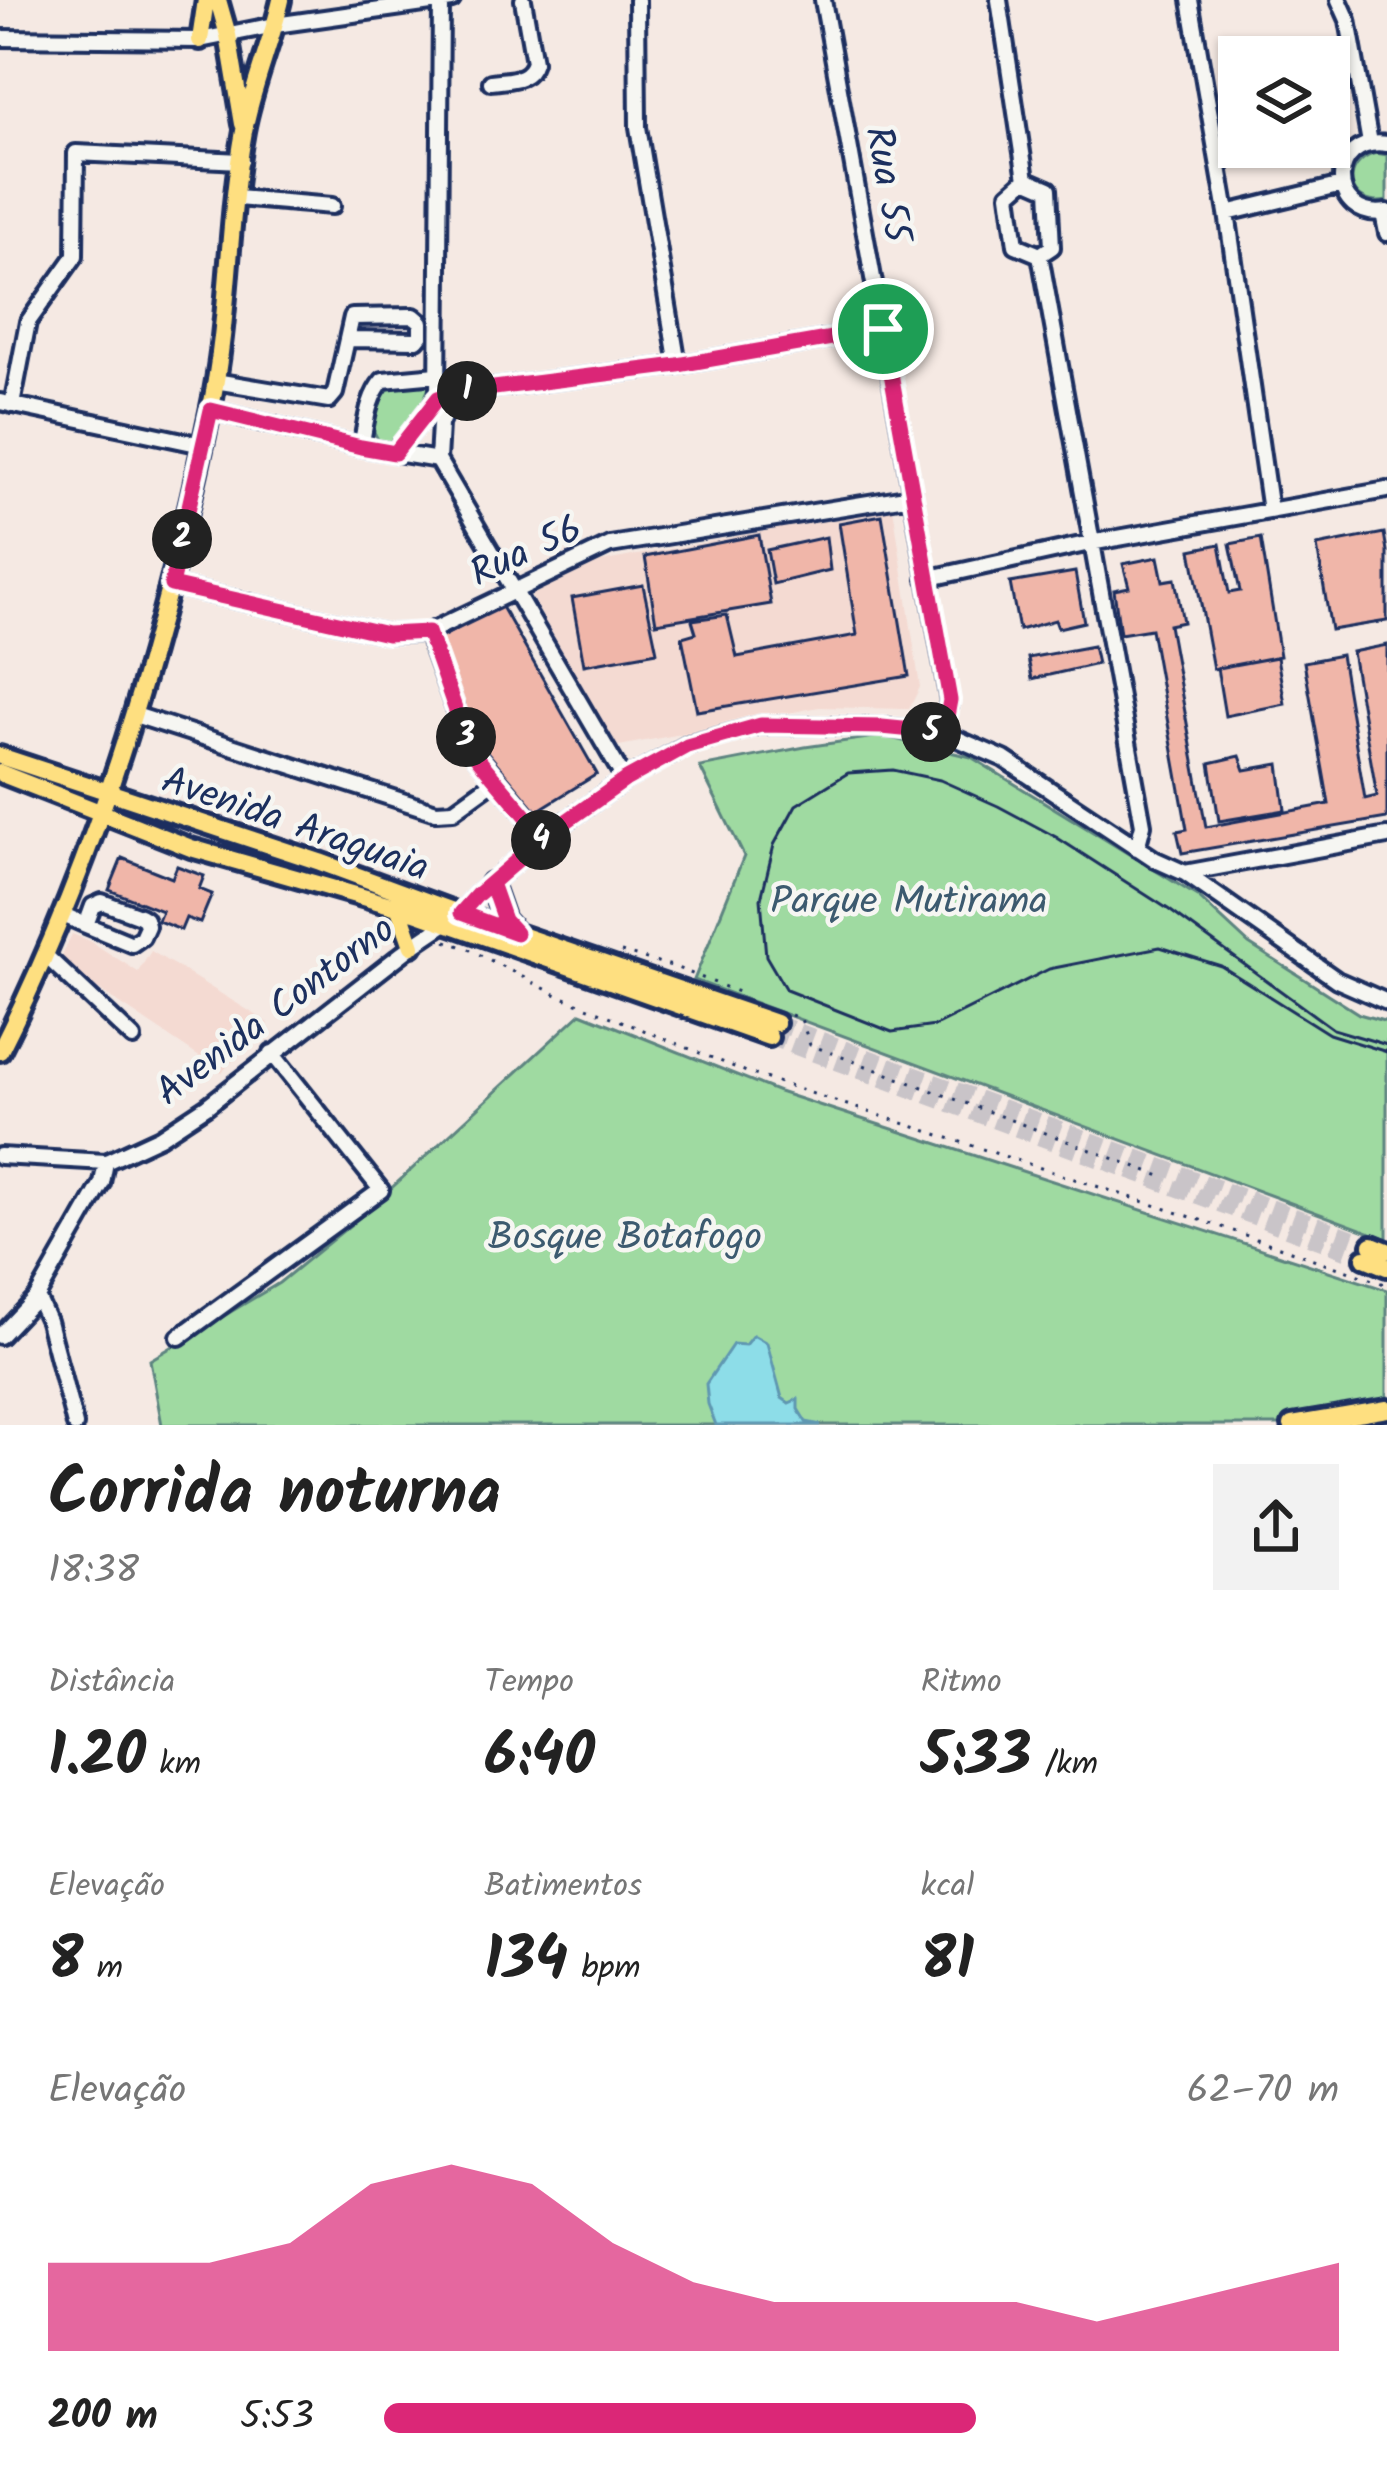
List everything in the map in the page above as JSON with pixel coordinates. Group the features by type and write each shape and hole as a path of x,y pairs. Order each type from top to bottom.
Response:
{"main road":[{"path":"200,40 206,0"},
{"path":"218,0 244,130"},
{"path":"0,1051 45,956 108,791 171,585 211,410 244,130 281,0"},
{"name":"Avenida Araguaia","path":"0,756 320,862 778,1024"},
{"name":"Avenida Araguaia","path":"0,773 191,848 400,909 427,934 778,1024"},
{"path":"491,883 504,920 516,933"},
{"path":"400,909 427,934"},
{"path":"1375,1251 1387,1267"},
{"path":"1292,1425 1387,1409"}],"street":[{"path":"491,82 526,77 531,72 534,62 523,0"},
{"path":"637,0 638,127 678,365"},
{"name":"Rua 55","path":"823,0 950,700 944,733"},
{"path":"999,0 1026,179"},
{"path":"1190,0 1227,213 1270,511"},
{"path":"1339,0 1348,20 1370,143"},
{"path":"0,38 200,40 447,1 438,398"},
{"path":"1387,144 1359,147 1345,163 1342,185 1361,210 1385,213 1387,233"},
{"path":"202,445 6,404 28,322 75,256 76,152 241,161"},
{"path":"1026,179 1049,189 1052,247 1040,255"},
{"path":"1026,179 1009,194 1016,245 1040,255"},
{"path":"1227,213 1342,185"},
{"path":"237,198 332,206"},
{"path":"1040,255 1143,825 1137,848"},
{"path":"215,381 329,400 349,339 349,322 357,315 414,316 421,322 417,340 349,339"},
{"path":"395,453 438,398 454,393 678,365 883,329"},
{"path":"361,447 372,395 383,380 437,375"},
{"path":"454,393 440,424 438,460 625,780"},
{"path":"211,410 361,447 438,460"},
{"path":"926,579 1090,543 1387,490"},
{"name":"Rua 56","path":"171,585 387,634 428,632 610,545 912,496"},
{"path":"428,632 466,739 544,837"},
{"path":"135,715 436,812 453,811 496,780"},
{"name":"Avenida Contorno","path":"0,1156 106,1162 160,1137 461,913 544,837 625,780 687,746 761,725 944,733 1004,759 1137,848 1185,873 1336,980 1387,1002"},
{"path":"1185,873 1387,836"},
{"path":"61,914 86,925"},
{"path":"45,956 133,1038"},
{"path":"178,1337 381,1190 272,1053"},
{"path":"0,1336 37,1297 102,1184 106,1162"},
{"path":"37,1297 75,1425"}],"path":[{"path":"427,934 469,949 573,1001 749,1073 1387,1285"},
{"path":"621,952 672,966 754,1000"},
{"path":"778,1024 801,1019 810,1045 1166,1178"}],"shaded area":[{"path":"893,507 920,687 909,709 819,707 614,747 529,592 595,563"},
{"path":"72,934 138,972 151,951 269,1023 222,1072 59,963"}],"green space":[{"path":"1376,153 1387,155 1387,201 1363,198 1353,184 1356,166"},
{"path":"397,380 431,381 414,417 386,444 379,442 371,426 383,395"},
{"name":"Parque Mutirama","path":"882,736 971,757 1197,896 1249,944 1359,1014 1387,1022 1387,1239 694,980 744,856 700,767"},
{"name":"Bosque Botafogo","path":"581,1013 779,1092 1387,1290 1387,1416 1337,1425 162,1425 150,1360 279,1283 360,1217"}],"water":[{"path":"753,1335 767,1343 782,1398 789,1403 798,1399 806,1422 821,1425 716,1425 706,1384 733,1344 745,1345"}],"building":[{"path":"882,515 909,676 697,711 682,637 696,633 692,620 727,615 737,657 857,635 839,523"},
{"path":"1384,533 1387,621 1331,630 1317,546"},
{"path":"759,535 771,604 656,623 645,557"},
{"path":"826,537 830,570 773,584 767,550"},
{"path":"1261,538 1280,656 1213,669 1191,550 1220,544 1229,593 1240,591 1230,544"},
{"path":"1158,557 1163,581 1175,579 1183,622 1169,625 1206,827 1329,804 1304,662 1341,655 1365,799 1377,796 1352,652 1387,645 1387,818 1182,853 1177,831 1187,829 1151,629 1120,634 1114,590 1129,587 1123,564"},
{"path":"1075,572 1084,622 1058,628 1055,620 1019,630 1010,583"},
{"path":"643,585 657,652 584,665 572,598"},
{"path":"501,605 597,774 537,811 478,741 433,642"},
{"path":"1093,646 1097,664 1032,679 1028,658"},
{"path":"1277,657 1285,704 1225,716 1217,668"},
{"path":"1240,756 1245,770 1279,764 1285,810 1219,821 1210,763"},
{"path":"122,858 172,878 177,866 204,876 199,889 212,894 200,923 186,918 181,930 158,921 162,911 109,890"}],"tunnel":[{"path":"776,1023 1372,1245"},
{"path":"769,1037 1365,1258"}],"tram line":[{"path":"1387,1045 1333,1029 1168,909 1056,837 940,780 893,770 848,773 796,805 774,845 761,899 766,956 786,990 892,1032 935,1026 1049,969 1160,947 1221,966 1329,1034 1387,1052"}],"route":[{"path":"883,329 678,365 454,393 438,398 395,453 211,410 171,585 387,634 428,632 466,739 544,837 477,895 461,913 516,933 504,920 491,883 544,837 625,780 687,746 761,725 944,733 950,700 883,329"}]}
